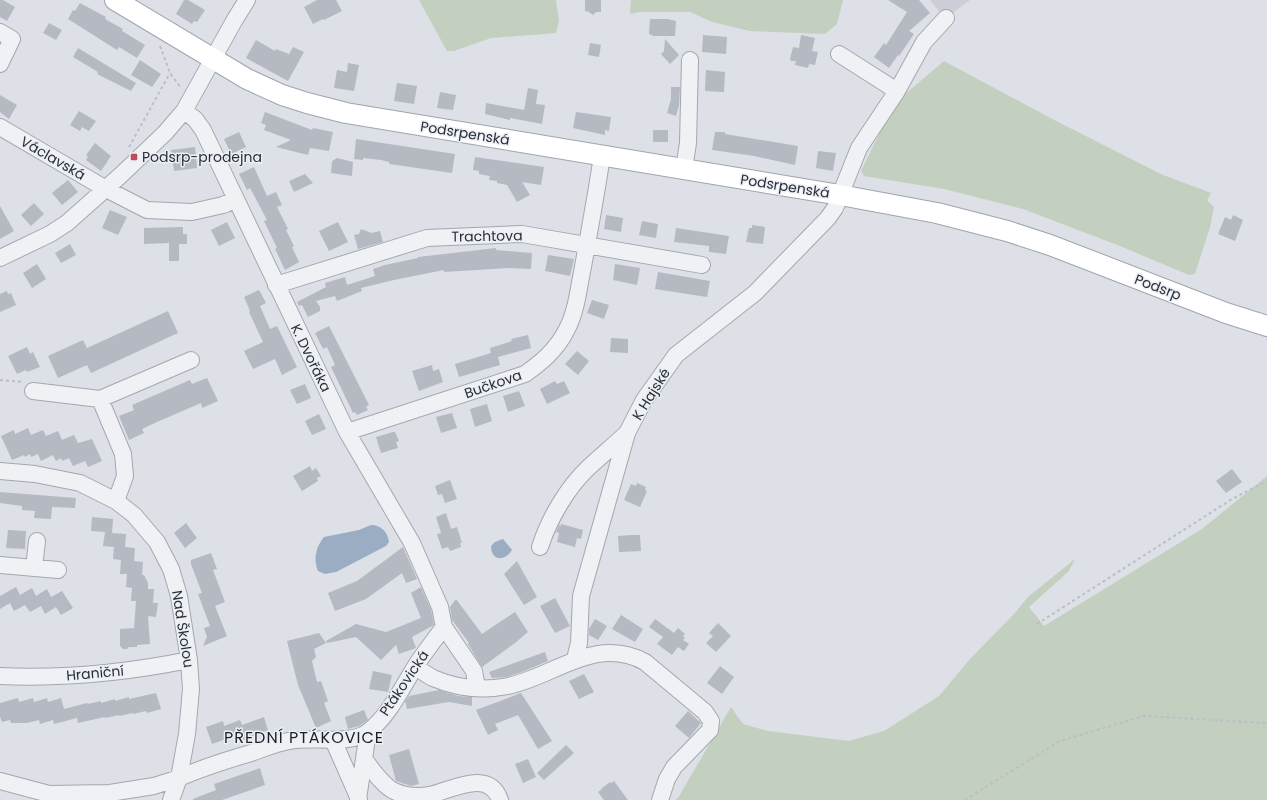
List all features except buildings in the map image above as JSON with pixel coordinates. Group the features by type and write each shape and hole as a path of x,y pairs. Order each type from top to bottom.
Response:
{"main road":[{"name":"Podsrpenská","path":"115,0 213,60 264,87 294,99 325,108 346,113 840,195 937,213 1007,231 1050,245"},
{"name":"Podsrp","path":"1050,245 1226,313 1267,326"}],"street":[{"path":"0,258 50,234 81,211 165,133 188,104 247,0"},
{"name":"K Hajské","path":"575,660 579,643 581,596 627,433 644,400 676,355 755,293 828,218 835,208 859,148 897,91 924,42 946,18"},
{"path":"0,64 6,36"},
{"path":"839,54 897,91"},
{"path":"684,169 688,143 690,60"},
{"name":"K. Dvořáka","path":"188,104 195,119 203,130 235,200 347,432 412,543 440,607 444,627"},
{"name":"Václavská","path":"0,128 106,189 147,210 192,212 223,205 235,200"},
{"name":"Bučkova","path":"347,432 525,374 545,360 556,348 572,317 587,245 602,156"},
{"name":"Trachtova","path":"276,285 427,238 522,234 702,265"},
{"path":"33,391 100,399 191,360"},
{"path":"100,399 123,454 125,476 116,501"},
{"path":"540,547 544,534 562,500 587,469 627,433"},
{"name":"Nad Školou","path":"0,471 35,474 80,483 116,501 134,515 157,542 171,569 179,596 192,689 187,734 179,778"},
{"path":"34,568 36,541"},
{"path":"0,565 58,570"},
{"path":"444,627 474,672 477,688"},
{"name":"Ptákovická","path":"0,781 49,794 110,793 154,786 289,740 352,739 368,732 386,714 415,667 444,627"},
{"path":"415,667 432,677 447,683 477,688 493,688 509,686 548,672 575,660 603,653 615,652 635,657 645,662 705,712 711,721 710,730 674,767 667,779 660,800"},
{"name":"Hraniční","path":"0,676 67,677 112,673 189,660"},
{"path":"359,800 368,732"},
{"path":"333,740 359,800"},
{"path":"364,759 382,781 392,790 404,795 417,796 430,794 469,783 480,783 489,785 495,791 500,800"},
{"path":"170,800 179,778"}],"path":[{"path":"162,28 157,37 170,73 184,93 188,104"},
{"path":"129,148 170,73"},
{"path":"0,380 34,384 33,391"},
{"path":"1037,624 1232,499 1267,481"},
{"path":"965,800 1060,741 1144,716 1267,723"}],"shaded area":[{"path":"930,0 970,0 950,15 941,14"}],"green space":[{"path":"419,0 556,0 559,21 556,33 491,38 454,51 447,51"},
{"path":"631,0 843,0 837,24 825,34 750,31 712,22 690,12 639,12 630,14"},
{"path":"944,61 1056,121 1163,175 1211,193 1207,200 1214,207 1210,227 1195,274 1189,275 1120,246 1023,209 944,189 864,176 861,171 885,122 903,96"},
{"path":"1267,476 1267,800 675,800 678,798 731,707 743,724 768,731 849,741 884,731 939,696 970,659 1014,614 1028,597 1075,559 1069,571 1029,607 1044,626 1202,529"}],"water":[{"path":"371,525 378,526 386,532 389,542 386,546 336,572 325,574 318,571 316,567 316,553 324,537 359,530"},
{"path":"503,539 512,550 506,557 499,558 493,555 491,546 495,542"}],"place":[{"name":"Podsrp-prodejna","path":"134,157"}],"district":[{"name":"PŘEDNÍ PTÁKOVICE","path":"304,737"}]}
